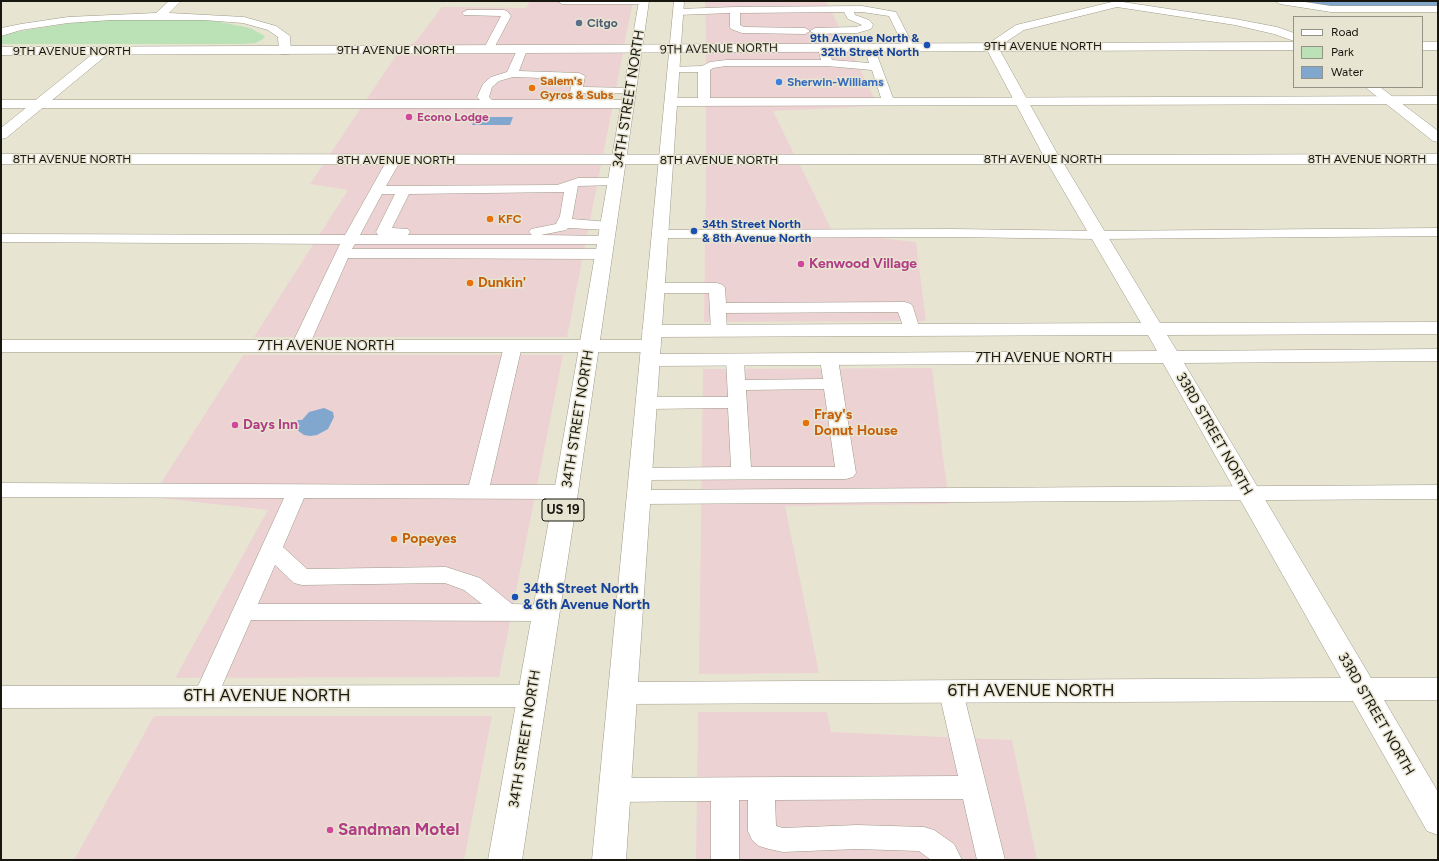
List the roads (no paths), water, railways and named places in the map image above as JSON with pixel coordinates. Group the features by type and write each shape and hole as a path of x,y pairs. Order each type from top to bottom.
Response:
{"main road":[{"path":"158,16 176,1"},
{"name":"34TH STREET NORTH","path":"505,860 618,171 644,1"},
{"path":"991,46 1020,27 1115,2 1235,22 1277,31 1293,37"},
{"path":"609,860 676,49 678,7"},
{"path":"1,32 68,20 111,17 204,17 244,20 272,28 284,36 285,51"},
{"name":"33RD STREET NORTH","path":"991,46 1053,159 1154,329 1438,821"},
{"name":"9TH AVENUE NORTH","path":"1,51 1293,46"},
{"path":"1423,46 1438,46"},
{"path":"1,135 104,51"},
{"path":"1373,88 1438,138"},
{"name":"8TH AVENUE NORTH","path":"1,159 394,160 618,171 666,160 1438,159"},
{"name":"7TH AVENUE NORTH","path":"651,345 719,331 1438,328"},
{"name":"7TH AVENUE NORTH","path":"1,346 651,345 735,359 1170,358 1438,355"},
{"name":"6TH AVENUE NORTH","path":"623,693 1438,689"},
{"name":"6TH AVENUE NORTH","path":"1,697 532,696"}],"lane":[{"path":"562,1 644,1"},
{"path":"1280,1 1331,9 1438,9"},
{"path":"678,7 735,10 862,9 893,14 908,47"},
{"path":"735,10 735,27 742,30 857,30 867,27 868,25 865,22 850,17 848,9"},
{"path":"468,13 504,13 506,16 488,50"},
{"path":"869,47 888,101"},
{"path":"726,48 726,63"},
{"path":"823,48 827,63"},
{"path":"512,74 522,50"},
{"path":"674,69 704,69 710,65 726,63 827,63 876,67"},
{"path":"704,69 704,102"},
{"path":"489,104 483,97 487,86 495,79 512,74 579,76 573,104"},
{"path":"576,90 629,97"},
{"path":"1,104 573,104 629,97"},
{"path":"671,102 1438,100"},
{"path":"300,346 349,239 394,160"},
{"path":"376,190 559,189 618,171"},
{"path":"539,236 561,227 564,223 567,216 572,184"},
{"path":"404,190 383,232 438,236"},
{"path":"564,223 606,240"},
{"path":"660,234 952,233 1098,235 1438,232"},
{"path":"1,238 349,239 438,236 539,236 606,240"},
{"path":"342,253 606,240"},
{"path":"656,288 717,288 719,331"},
{"path":"718,308 904,307 912,330"},
{"path":"478,491 513,346"},
{"path":"735,359 741,473"},
{"path":"640,485 741,473 846,473 829,359"},
{"path":"646,403 832,384"},
{"path":"640,485 1248,492 1438,492"},
{"path":"1,490 566,492"},
{"path":"205,697 297,491"},
{"path":"271,549 302,577 446,575 472,584 506,612"},
{"path":"243,612 546,613"},
{"path":"951,692 991,860"},
{"path":"615,790 974,787"},
{"path":"760,789 762,831 769,837 783,840 857,837 924,839 944,853 948,860"},
{"path":"725,790 725,860"}],"water":[{"path":"1298,1 1438,1 1438,10 1345,10"},
{"path":"475,117 513,117 510,125 472,125"},
{"path":"324,408 333,412 334,417 328,429 317,435 310,436 304,435 297,430 300,425 295,425 298,420 302,420 309,412"}],"place":[{"name":"Citgo","path":"579,23"},
{"name":"9th Avenue North & 32th Street North","path":"927,45"},
{"name":"Sherwin-Williams","path":"779,82"},
{"name":"Salem's Gyros & Subs","path":"532,88"},
{"name":"Econo Lodge","path":"409,117"},
{"name":"KFC","path":"490,219"},
{"name":"34th Street North & 8th Avenue North","path":"694,231"},
{"name":"Kenwood Village","path":"801,264"},
{"name":"Dunkin'","path":"470,283"},
{"name":"Fray's Donut House","path":"806,423"},
{"name":"Days Inn","path":"235,425"},
{"name":"Popeyes","path":"394,539"},
{"name":"34th Street North & 6th Avenue North","path":"515,597"},
{"name":"Sandman Motel","path":"330,830"}]}
